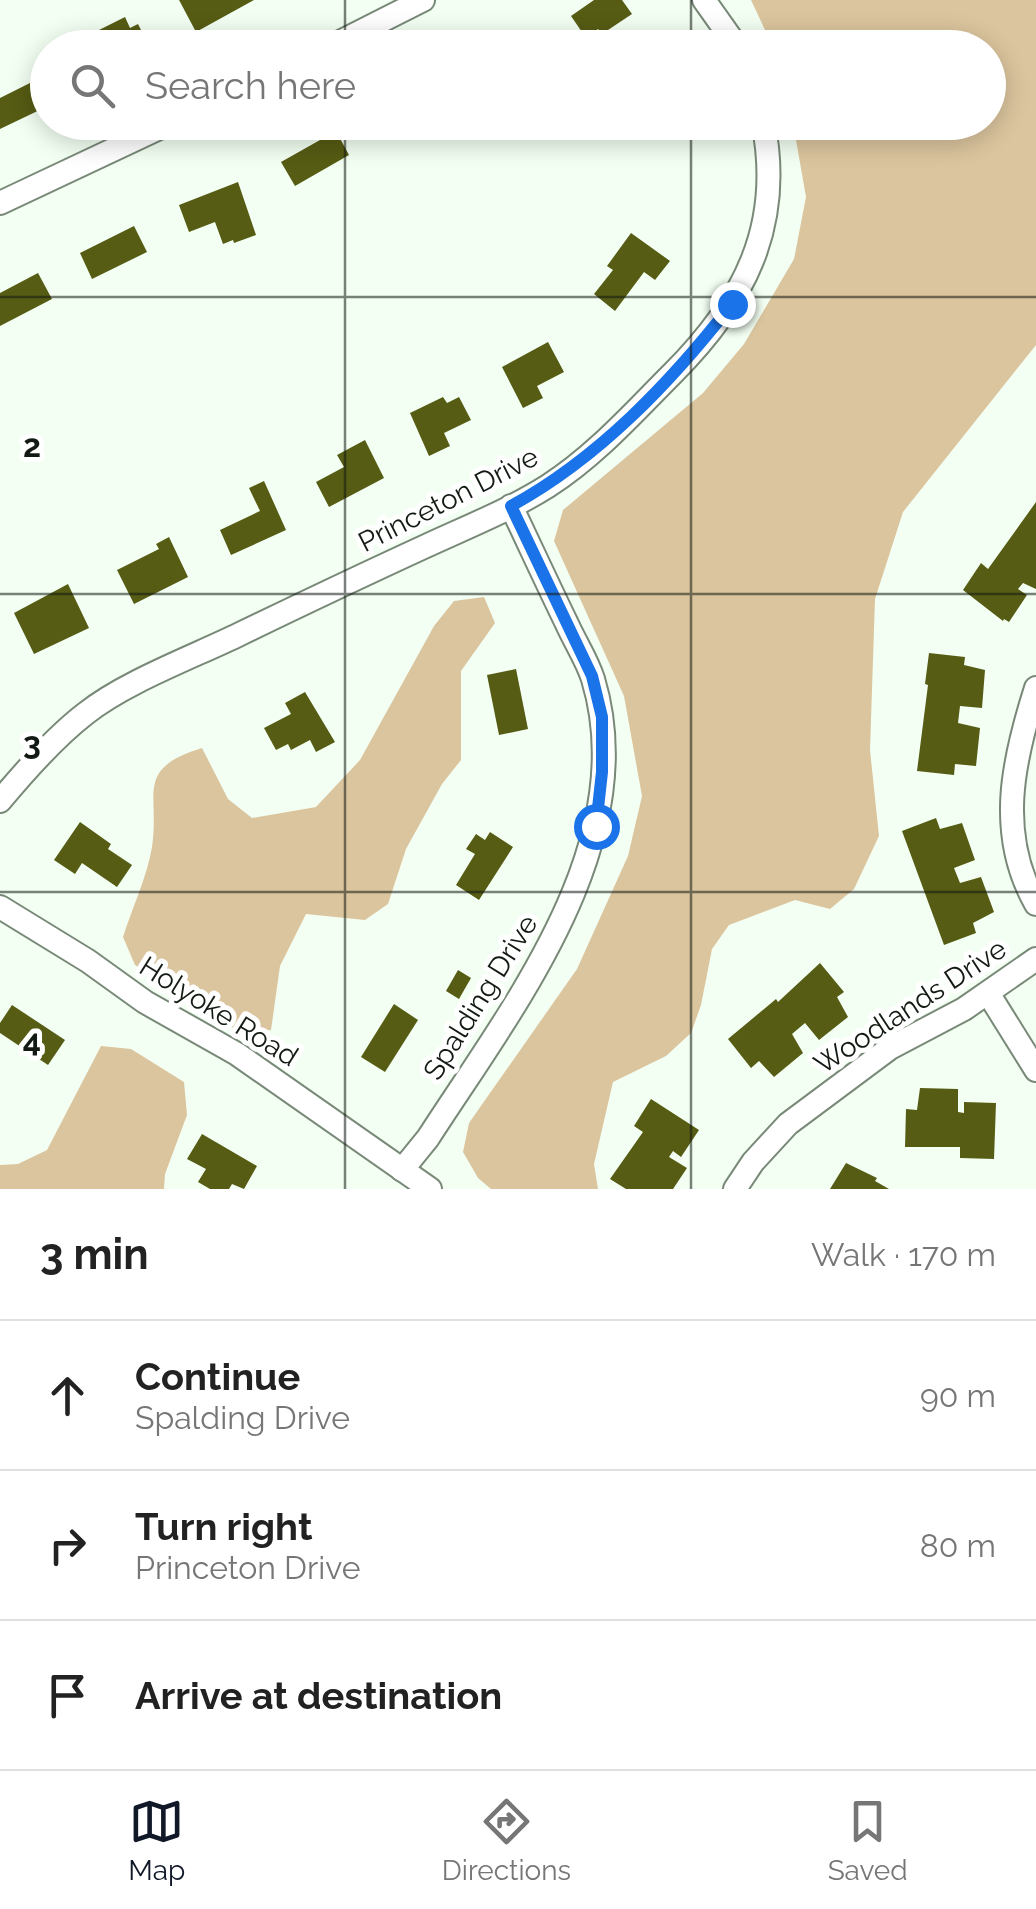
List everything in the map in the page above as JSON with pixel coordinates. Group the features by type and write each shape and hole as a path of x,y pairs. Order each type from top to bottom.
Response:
{"street":[{"path":"363,30 422,0"},
{"path":"704,0 725,30"},
{"path":"0,203 134,140"},
{"name":"Princeton Drive","path":"0,801 86,714 124,691 511,506 550,485 605,441 697,349 732,304 752,262 766,216 771,160 767,140"},
{"name":"Spalding Drive","path":"402,1170 428,1138 561,926 596,826 602,772 602,717 592,676 511,506"},
{"path":"1036,688 1016,752 1012,832 1021,878 1036,904"},
{"name":"Holyoke Road","path":"0,906 145,1002 237,1054 430,1189"},
{"name":"Woodlands Drive","path":"734,1189 788,1124 890,1048 988,994 1036,959"},
{"path":"988,994 1036,1070"}],"shaded area":[{"path":"751,0 1036,0 1036,345 903,512 875,599 870,750 879,836 854,889 830,909 795,900 729,925 712,949 691,1033 666,1056 613,1082 594,1164 598,1189 491,1189 478,1178 463,1152 469,1123 577,969 628,856 642,796 624,696 554,541 563,510 703,393 744,344 794,259 806,197 796,140 1006,140 1006,30 765,30"},
{"path":"484,597 495,623 461,671 461,760 442,784 406,849 388,904 365,920 306,914 280,966 271,1030 241,1033 135,965 123,937 150,858 158,774 181,756 202,748 228,799 252,818 316,807 360,760 434,626 454,601"},
{"path":"101,1046 131,1049 184,1082 187,1115 165,1174 164,1189 0,1189 0,1165 18,1164 47,1150"}],"building":[{"path":"179,0 254,0 200,30 195,30"},
{"path":"594,0 622,0 632,14 608,30 581,30 571,16"},
{"path":"125,17 130,28 138,24 141,30 99,30"},
{"path":"30,83 30,115 0,129 0,98"},
{"path":"320,140 341,140 349,155 295,186 281,162"},
{"path":"238,182 256,235 223,244 215,222 189,232 179,205"},
{"path":"134,226 147,252 92,279 80,253"},
{"path":"631,233 670,261 655,280 644,272 615,311 594,294 613,270 607,266"},
{"path":"38,273 52,299 0,326 0,293"},
{"path":"548,342 564,372 537,386 543,398 523,408 502,367"},
{"path":"443,397 447,403 459,397 471,420 444,433 450,446 429,456 410,413"},
{"path":"365,440 384,478 329,507 316,482 344,467 337,455"},
{"path":"264,481 286,530 231,555 220,530 260,511 249,488"},
{"path":"1036,502 1036,589 1023,583 1018,589 1027,595 1009,622 1003,621 963,590 981,563 988,569"},
{"path":"169,537 188,577 134,604 117,570 159,549 156,544"},
{"path":"68,584 89,628 34,654 14,613"},
{"path":"929,653 965,657 964,665 985,670 982,708 960,706 958,723 980,728 976,766 955,764 954,775 917,771"},
{"path":"516,669 528,729 499,735 487,675"},
{"path":"305,692 335,742 316,752 310,740 291,750 288,744 276,750 264,728 291,714 285,703"},
{"path":"936,818 940,829 962,823 975,860 954,868 960,883 981,877 994,912 973,923 976,933 944,945 902,831"},
{"path":"80,822 132,865 117,887 82,863 75,874 54,860"},
{"path":"490,832 513,847 479,900 456,885 475,854 466,849 476,834 485,840"},
{"path":"820,963 844,992 837,997 848,1017 819,1040 805,1023 792,1034 803,1053 774,1077 759,1061 751,1068 728,1039 776,999 778,1002"},
{"path":"458,970 471,978 459,999 446,991"},
{"path":"394,1004 418,1020 385,1072 361,1057"},
{"path":"12,1005 65,1040 48,1065 0,1033 0,1023"},
{"path":"920,1088 958,1089 958,1112 964,1113 964,1102 996,1103 994,1159 960,1158 960,1147 905,1147 906,1109 917,1110"},
{"path":"651,1099 699,1130 681,1157 673,1151 669,1157 687,1168 673,1189 626,1189 610,1179 643,1132 634,1126"},
{"path":"202,1134 257,1166 244,1189 232,1184 229,1189 210,1189 198,1182 206,1169 187,1159"},
{"path":"846,1163 877,1178 875,1181 889,1189 830,1189"}],"route":[{"path":"596,826 602,772 602,717 592,676 511,506 550,485 605,441 697,349 732,304"}]}
